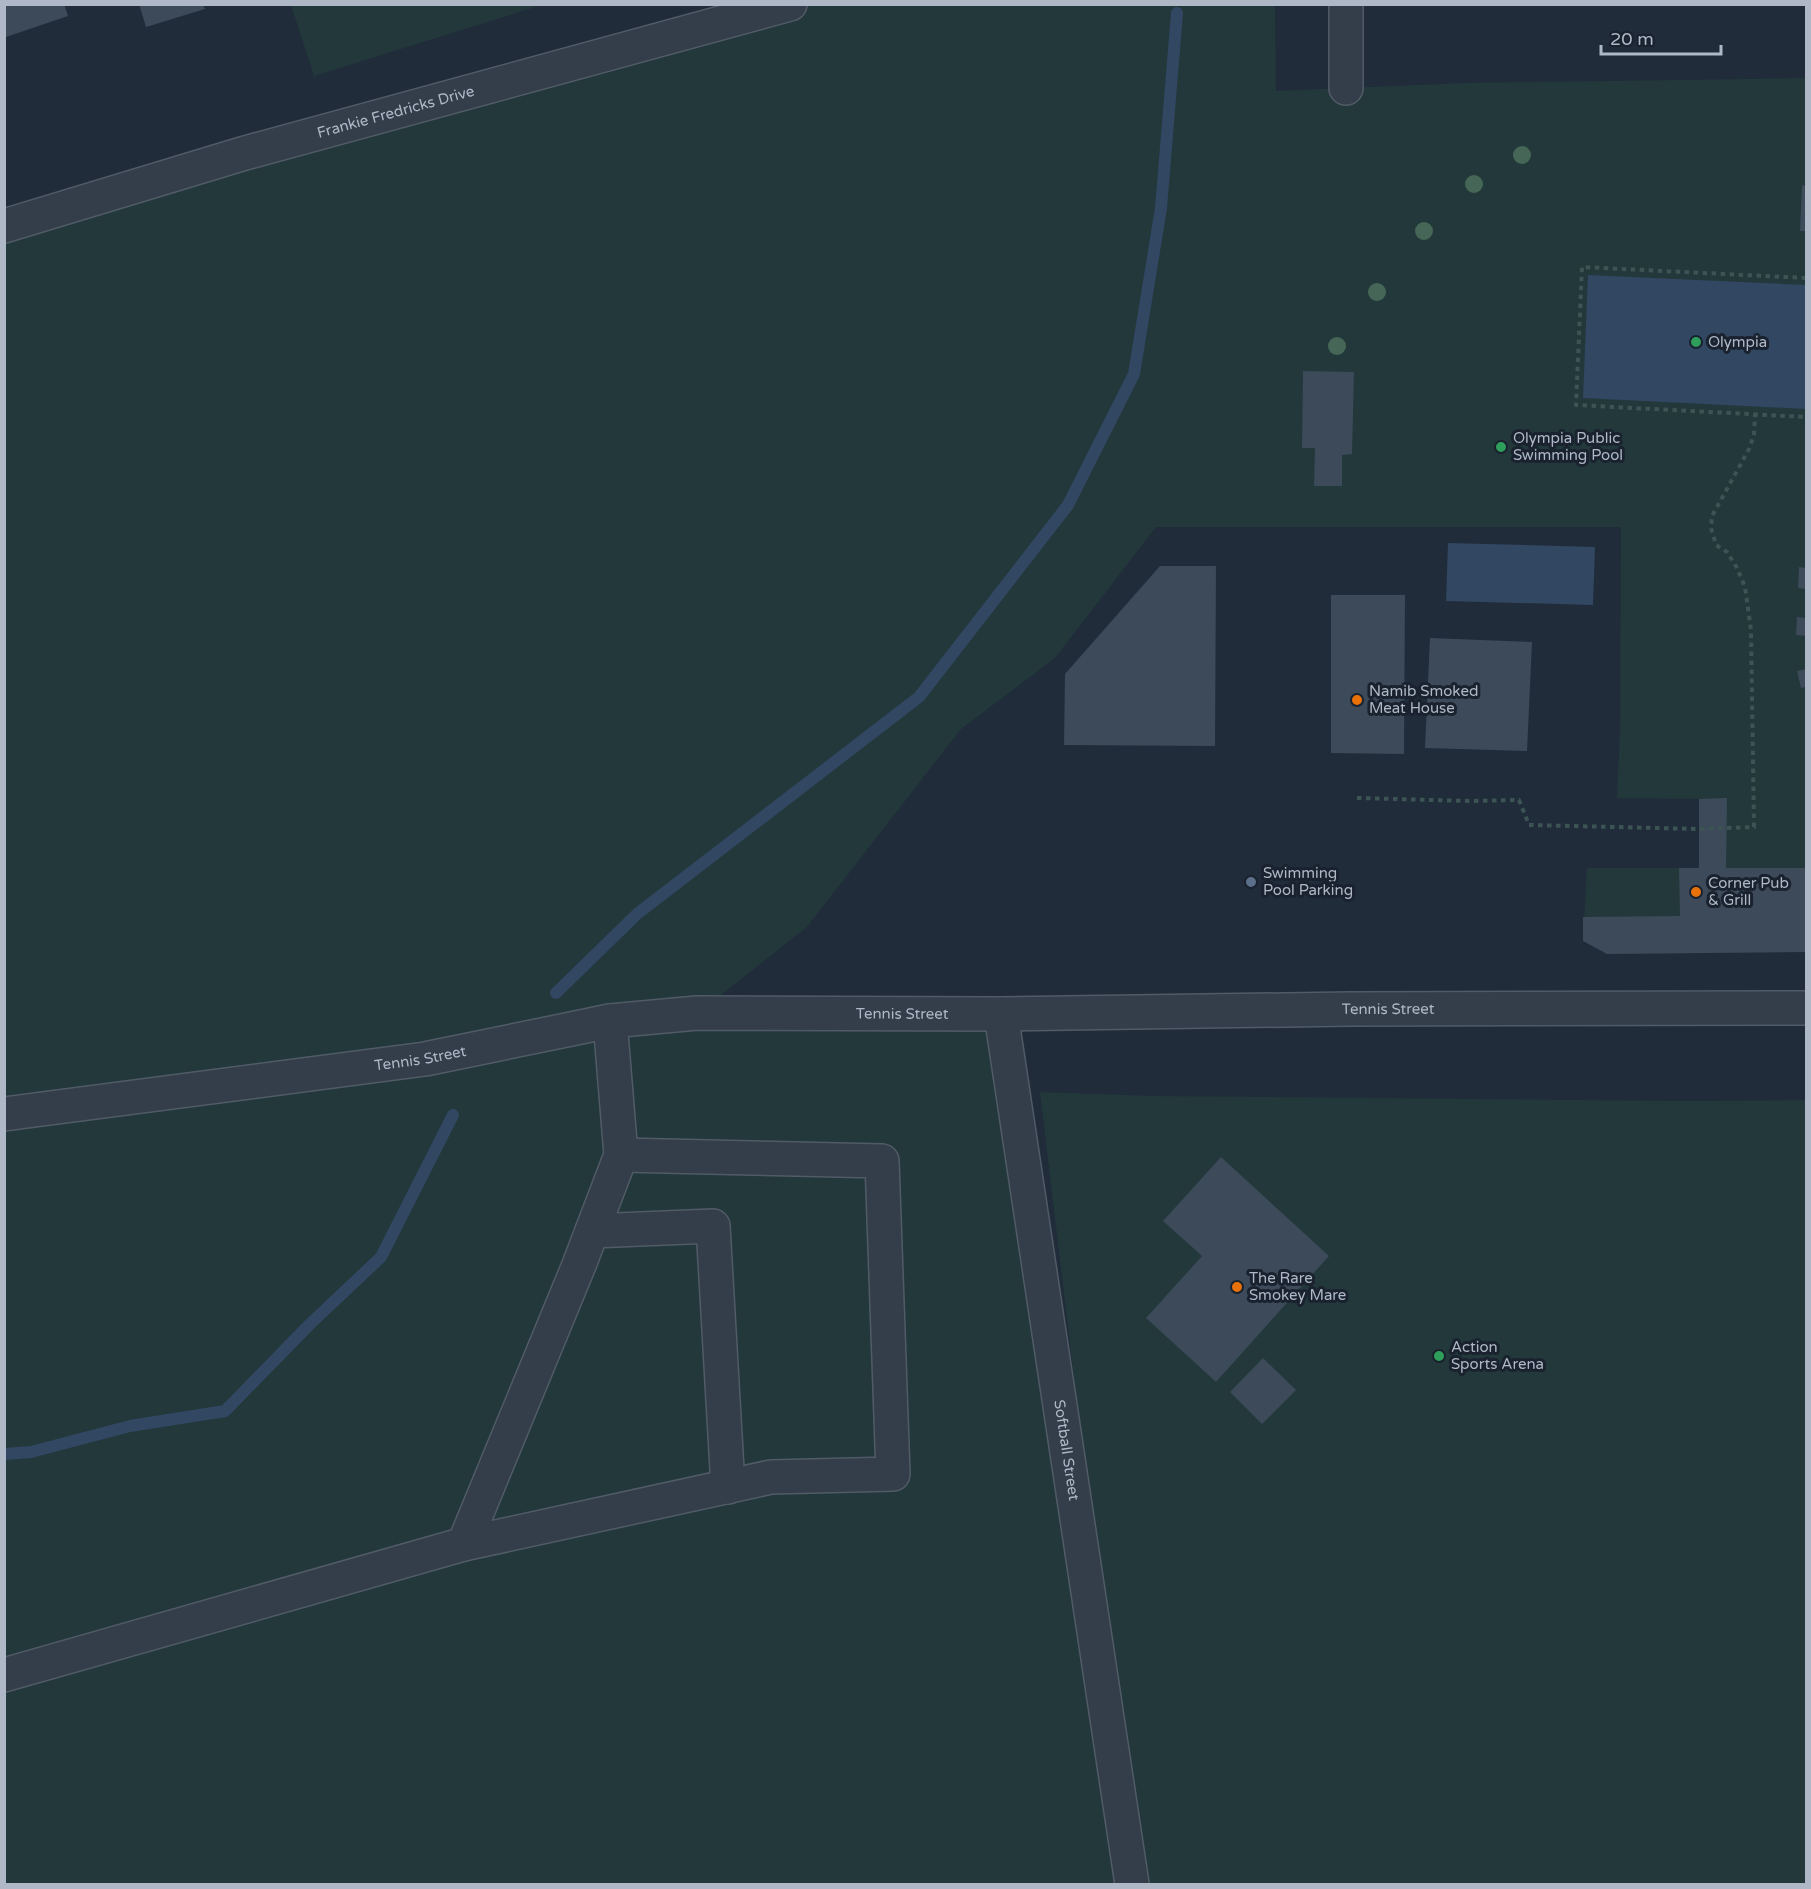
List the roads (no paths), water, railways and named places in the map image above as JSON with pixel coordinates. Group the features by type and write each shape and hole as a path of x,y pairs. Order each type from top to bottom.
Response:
{"street":[{"name":"Frankie Fredricks Drive","path":"4,226 245,153 790,4"},
{"path":"1346,4 1346,88"},
{"name":"Tennis Street","path":"4,1114 425,1059 610,1021 697,1013 1001,1014 1350,1009 1806,1008"},
{"name":"Softball Street","path":"1001,1014 1132,1884"},
{"path":"464,1544 621,1155 610,1021"},
{"path":"4,1675 464,1544 771,1477 892,1474 882,1161 621,1155"},
{"path":"592,1231 713,1226 728,1487"}],"water":[{"name":"Olympia","path":"1588,275 1806,285 1806,409 1583,398"},
{"path":"1448,543 1595,547 1593,605 1446,601"}],"waterway":[{"path":"556,993 637,914 919,697 1068,505 1134,374 1161,208 1177,13"},
{"path":"4,1454 31,1452 130,1426 225,1411 309,1325 381,1257 453,1115"}],"place":[{"name":"Olympia","path":"1696,342"},
{"name":"Olympia Public Swimming Pool","path":"1501,447"},
{"name":"Namib Smoked Meat House","path":"1357,700"},
{"name":"Swimming Pool Parking","path":"1251,882"},
{"name":"Corner Pub & Grill","path":"1696,892"},
{"name":"The Rare Smokey Mare","path":"1237,1287"},
{"name":"Action Sports Arena","path":"1439,1356"}]}
